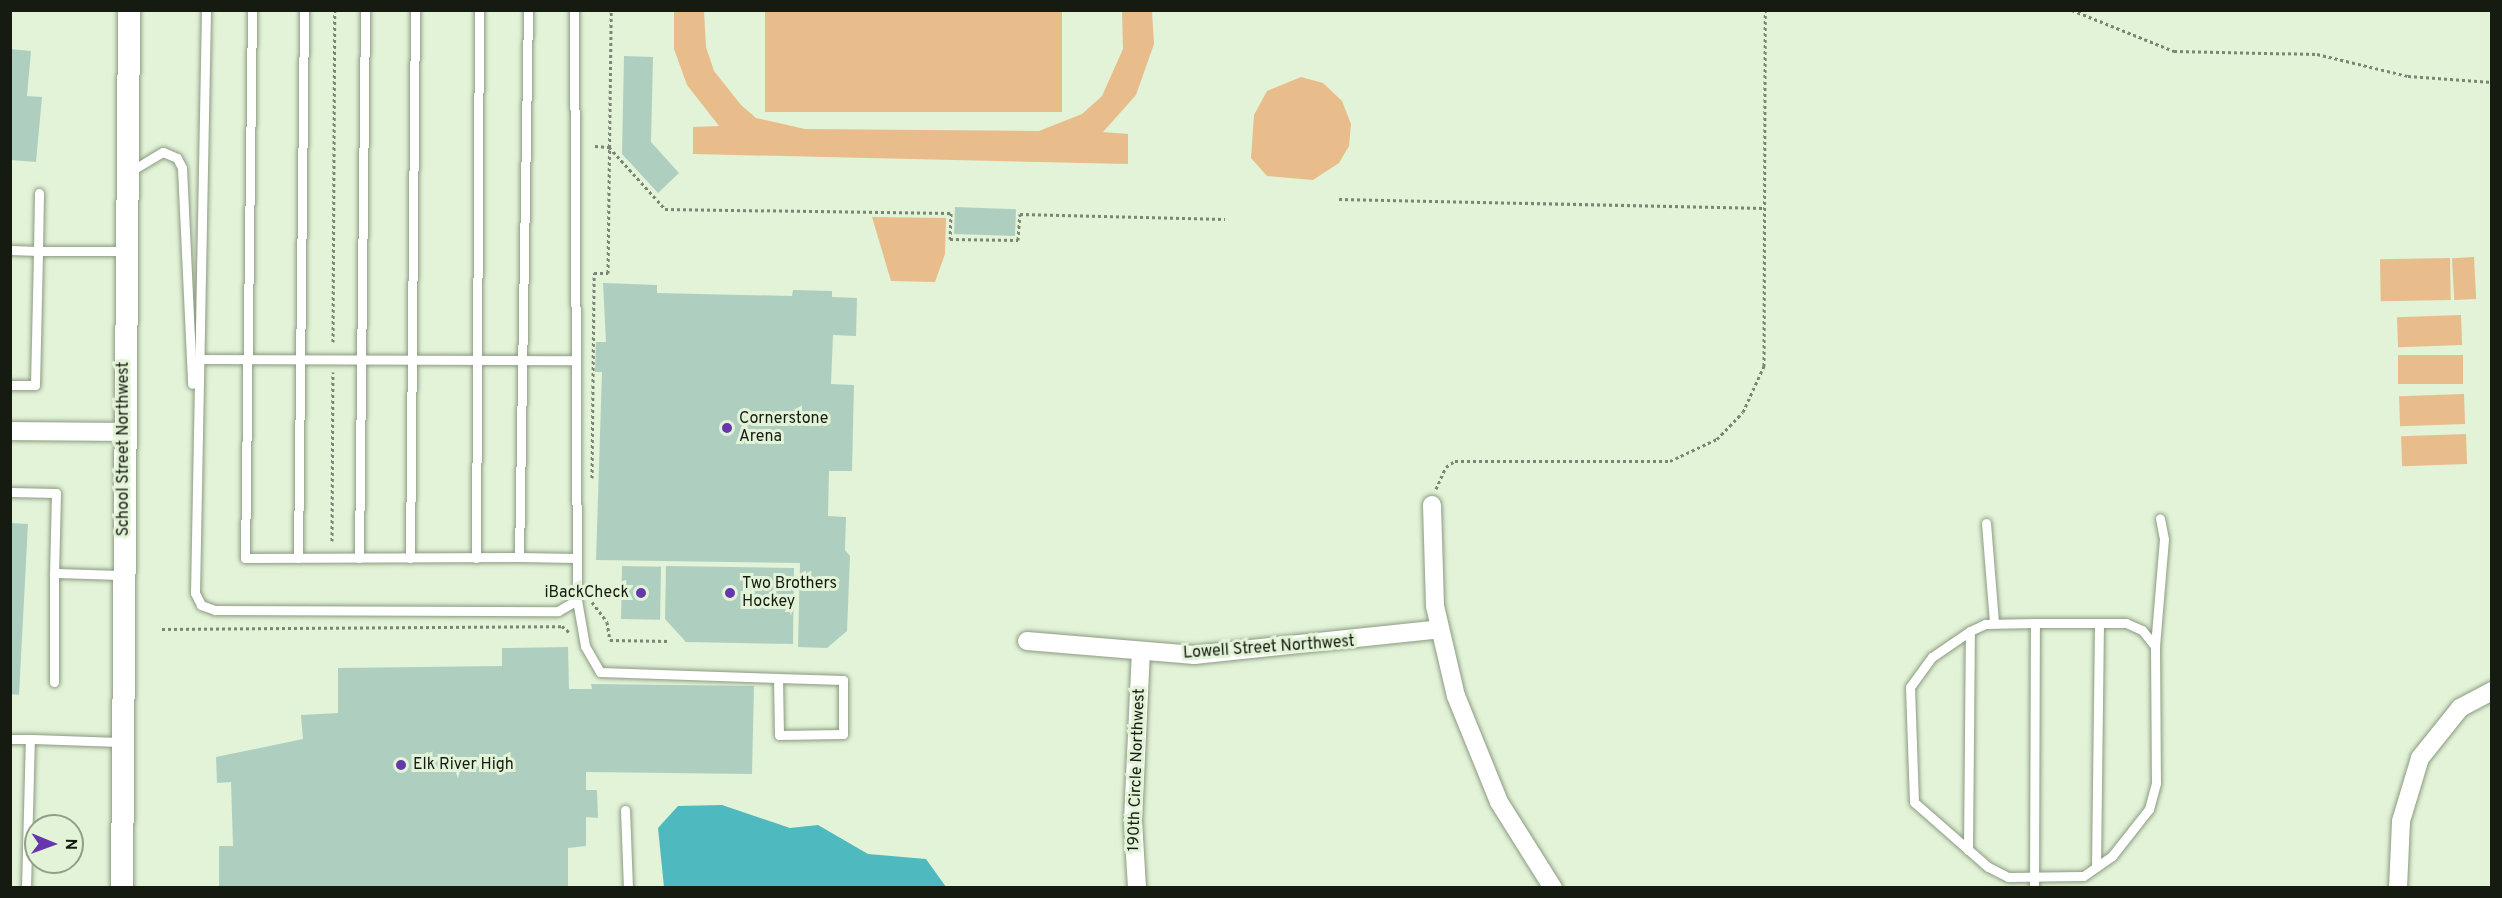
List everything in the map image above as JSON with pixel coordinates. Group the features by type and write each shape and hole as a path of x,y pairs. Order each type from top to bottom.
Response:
{"street":[{"name":"School Street Northwest","path":"122,888 129,10"},
{"path":"10,431 124,432"},
{"path":"1432,505 1440,629 1456,696 1482,767 1553,888"},
{"name":"Lowell Street Northwest","path":"1027,641 1141,653 1263,652 1440,629"},
{"name":"190th Circle Northwest","path":"1137,888 1133,820 1141,653"},
{"path":"2398,888 2405,798 2428,743 2460,708 2492,691"}],"lane":[{"path":"206,10 195,593 201,605 215,610 558,611 577,600"},
{"path":"252,10 245,558 576,558"},
{"path":"298,558 304,10"},
{"path":"359,558 365,10"},
{"path":"410,558 415,10"},
{"path":"476,558 479,10"},
{"path":"519,557 528,10"},
{"path":"574,10 576,558 577,600 585,646 600,672 843,680 843,734 779,735 778,678"},
{"path":"127,174 163,152 177,158 182,168 197,424"},
{"path":"10,385 35,385 39,193"},
{"path":"10,250 126,251"},
{"path":"198,359 575,360"},
{"path":"10,492 56,493 54,682"},
{"path":"2155,646 2142,630 2126,623 1994,623 1970,631 1932,657 1910,687 1914,802 1968,850 2008,877 2034,883 2084,876 2132,837 2156,783 2155,646 2164,539 2160,518"},
{"path":"1986,523 1994,623"},
{"path":"54,573 123,575"},
{"path":"2034,883 2035,623"},
{"path":"2096,867 2099,623"},
{"path":"1968,850 1970,631"},
{"path":"10,739 122,742"},
{"path":"26,888 30,740"},
{"path":"625,810 628,888"}],"path":[{"path":"333,342 335,10"},
{"path":"592,484 594,273 608,273 611,10"},
{"path":"1432,505 1437,482 1455,461 1670,461 1717,439 1743,412 1764,366 1765,10"},
{"path":"2072,10 2174,51 2317,54 2408,76 2492,82"},
{"path":"595,146 609,147 665,209 951,213 950,239 1018,240 1020,214 1225,219"},
{"path":"1338,200 1765,208"},
{"path":"332,541 333,367"},
{"path":"590,589 610,640 670,641"},
{"path":"162,629 562,626 571,634"}],"shaded area":[{"path":"674,11 704,11 706,47 714,71 741,105 756,118 805,129 1039,131 1082,114 1102,96 1123,49 1122,11 1152,11 1154,44 1136,95 1103,132 1128,134 1128,164 693,154 693,127 719,126 687,85 674,49"},
{"path":"765,11 1062,11 1062,112 765,112"},
{"path":"1301,77 1323,83 1342,101 1351,124 1349,146 1339,163 1313,180 1267,176 1251,158 1254,115 1267,91"},
{"path":"872,217 946,218 945,254 935,282 891,281"},
{"path":"2474,257 2476,299 2454,300 2452,258"},
{"path":"2450,258 2451,300 2381,301 2380,259"},
{"path":"2461,315 2462,345 2398,347 2397,317"},
{"path":"2398,355 2463,355 2463,384 2398,384"},
{"path":"2464,394 2465,424 2400,426 2399,396"},
{"path":"2466,434 2467,464 2402,466 2401,436"}],"water":[{"path":"722,805 790,828 818,825 868,854 926,859 946,887 664,887 658,828 678,806"}],"building":[{"path":"10,49 31,51 27,96 42,97 36,162 10,160"},
{"path":"624,56 653,57 651,142 679,173 658,193 622,154"},
{"path":"955,207 1016,209 1015,236 954,234"},
{"name":"Cornerstone Arena","path":"603,283 657,285 657,293 792,296 793,290 832,291 832,297 857,298 856,336 833,335 831,384 854,385 852,471 829,471 828,516 846,517 845,550 850,556 847,631 827,648 798,647 800,563 596,560 602,372 595,372 596,342 606,342"},
{"path":"10,523 28,524 19,695 10,694"},
{"name":"iBackCheck","path":"622,566 661,567 660,620 621,619"},
{"name":"Two Brothers Hockey","path":"666,566 794,568 793,644 686,642 665,619"},
{"name":"Elk River High","path":"568,647 569,689 592,689 591,684 754,686 752,774 586,772 586,790 597,790 598,818 586,817 586,846 568,848 568,888 219,888 219,846 233,846 231,782 217,783 216,757 303,739 301,715 338,713 338,668 502,666 502,648"}],"place":[{"name":"Cornerstone Arena","path":"727,428"},
{"name":"iBackCheck","path":"641,593"},
{"name":"Two Brothers Hockey","path":"730,593"},
{"name":"Elk River High","path":"401,765"}]}
